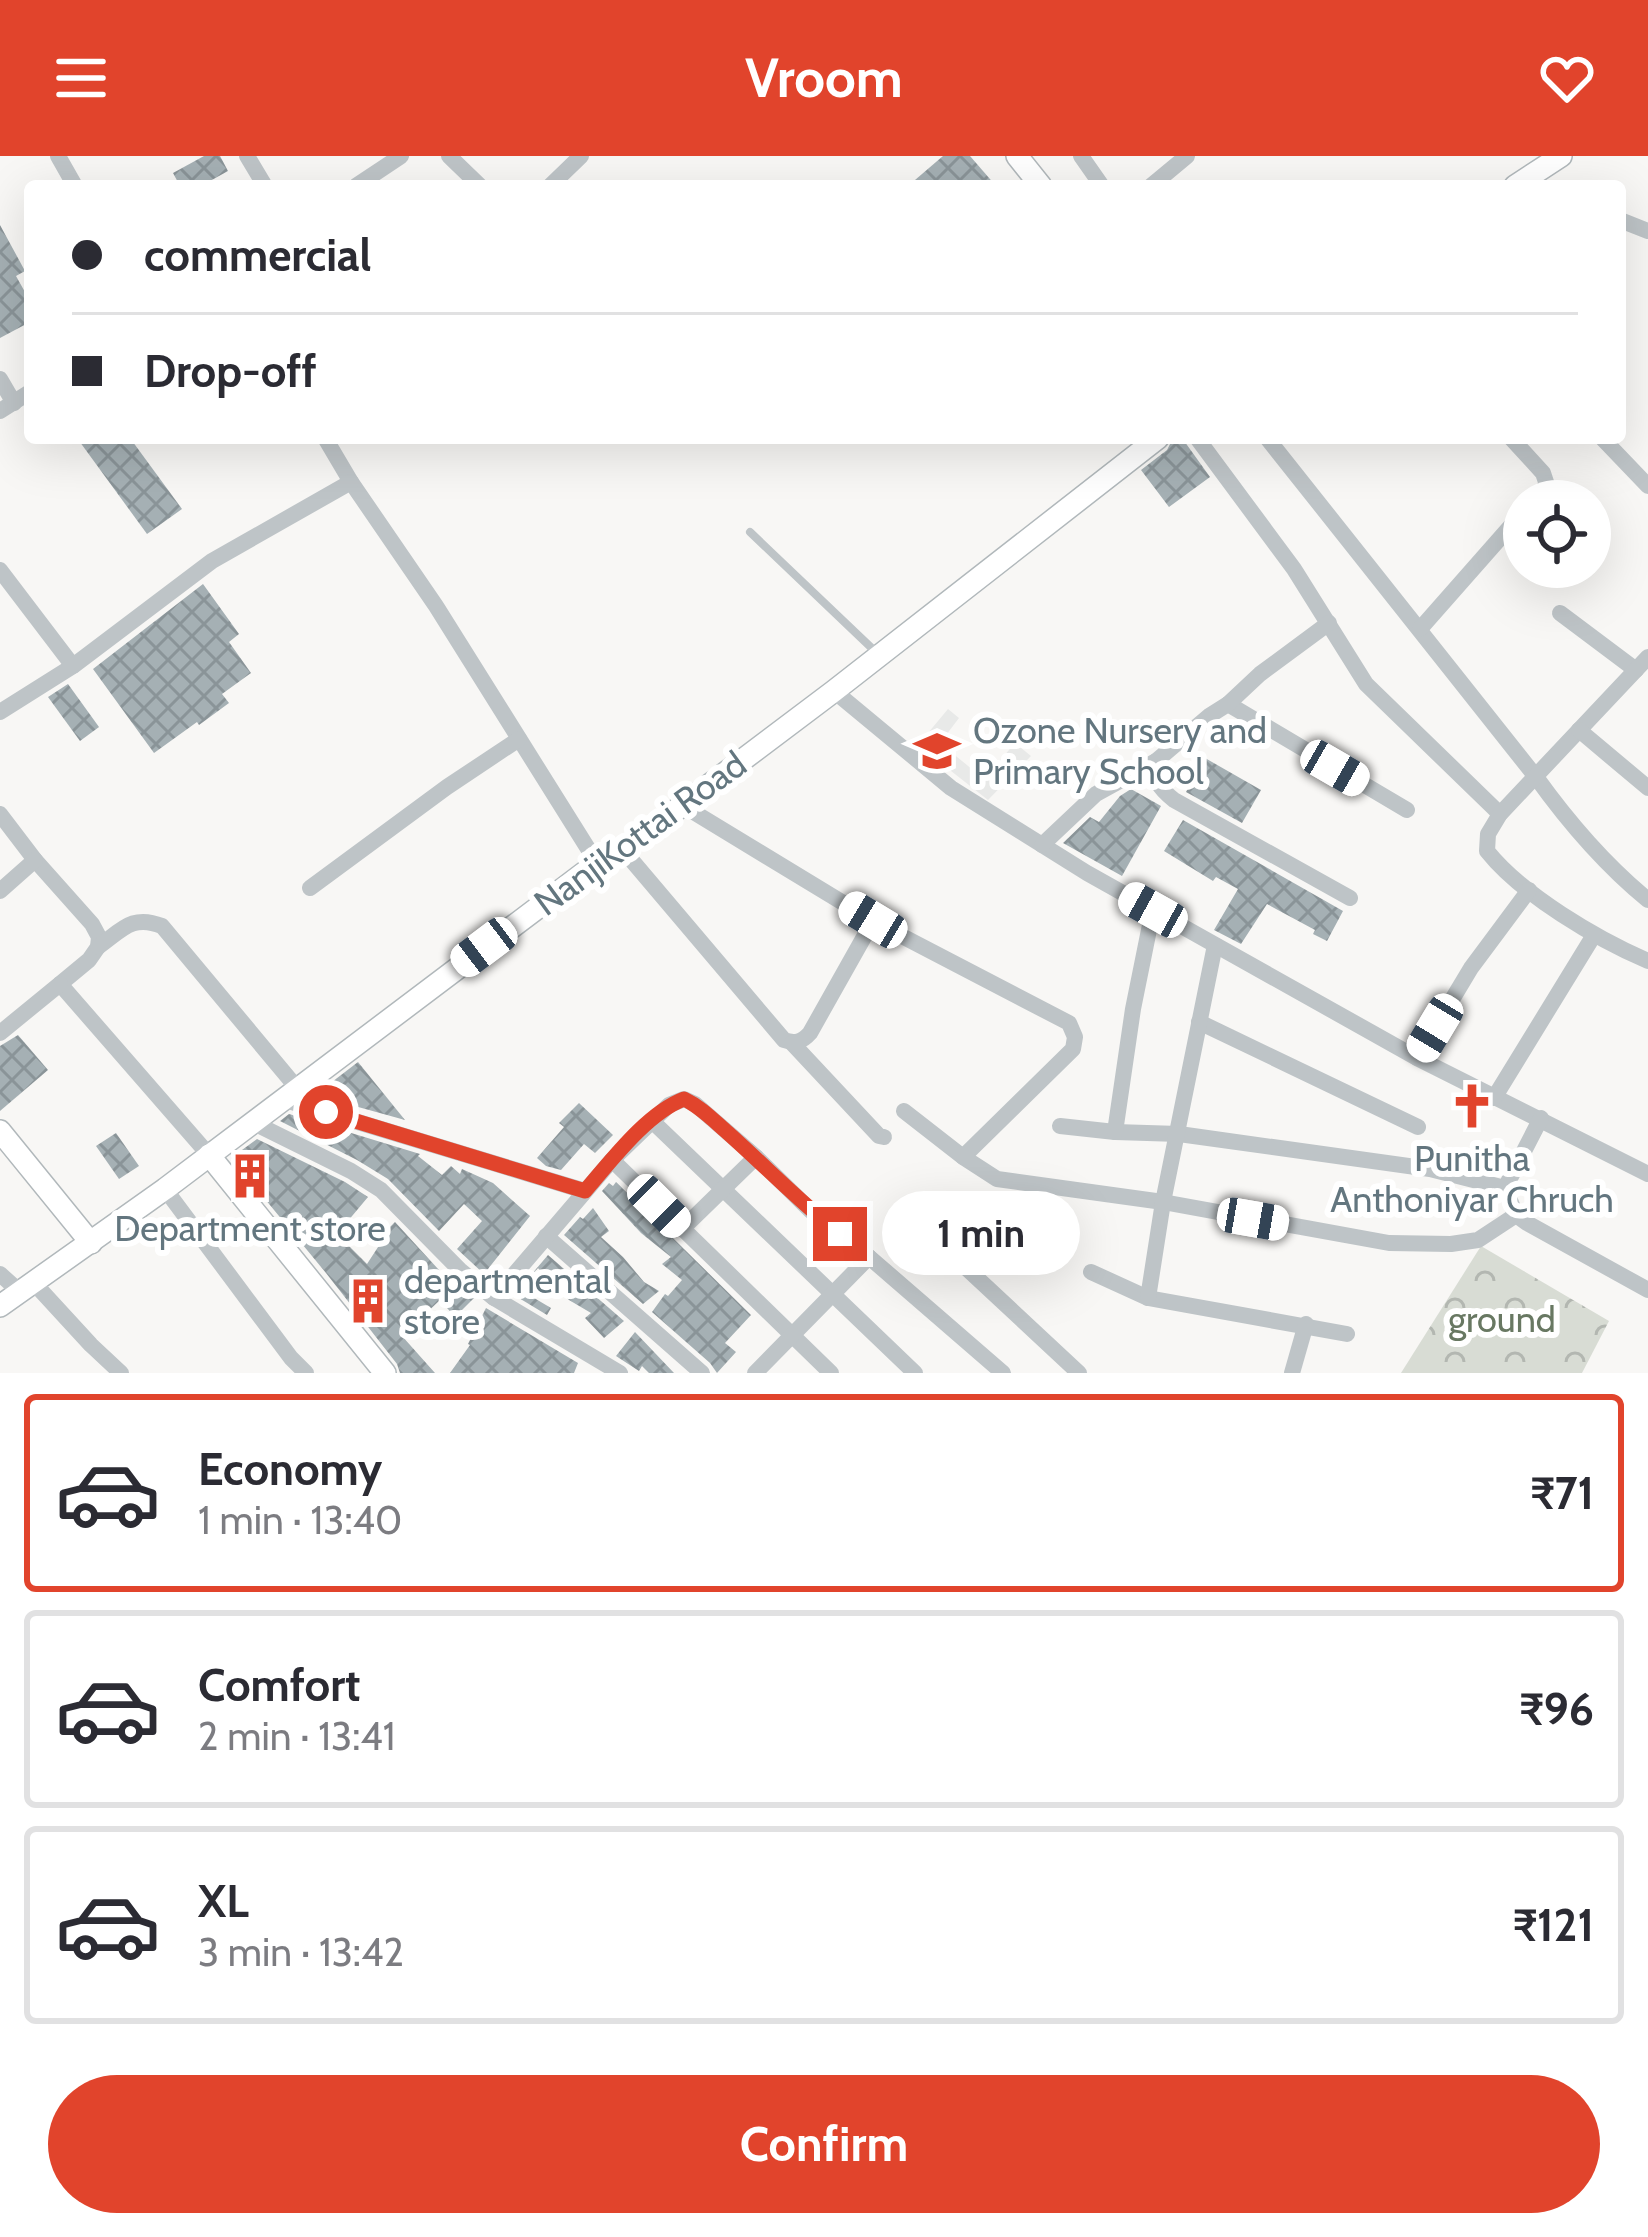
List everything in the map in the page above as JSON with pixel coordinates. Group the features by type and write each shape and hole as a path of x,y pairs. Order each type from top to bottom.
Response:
{"main road":[{"path":"1018,156 1036,180"},
{"path":"1531,180 1561,156"},
{"name":"NanjiKottai Road","path":"0,1306 165,1189 597,862 623,850 1150,444"},
{"path":"0,1131 91,1244"},
{"path":"209,1155 385,1373"}],"street":[{"path":"365,180 400,156"},
{"path":"449,156 474,180"},
{"path":"556,180 580,156"},
{"path":"1158,180 1187,156"},
{"path":"0,379 15,402"},
{"path":"329,444 597,862"},
{"path":"1201,444 1294,569 1366,684 1500,814"},
{"path":"1272,444 1572,826 1648,900"},
{"path":"1516,444 1546,480"},
{"path":"1608,444 1648,486"},
{"path":"0,712 73,667 212,561 351,482"},
{"path":"1420,629 1503,535"},
{"path":"0,570 73,667"},
{"path":"1560,613 1642,664 1500,814 1488,834 1487,851 1529,890 1594,934 1648,961"},
{"path":"1042,845 1096,794 1156,761 1329,623"},
{"path":"834,691 951,788 1042,845 1417,1058 1648,1174"},
{"path":"1228,704 1407,810"},
{"path":"1580,730 1648,788"},
{"path":"310,888 519,740"},
{"path":"1156,761 1153,776 1174,800 1350,898"},
{"path":"682,805 873,920 1069,1023 1076,1037 1073,1049 963,1157"},
{"path":"0,814 92,924 98,947"},
{"path":"623,850 784,1040 884,1137"},
{"path":"0,891 35,860"},
{"path":"1417,1058 1472,968 1529,890"},
{"path":"1115,1132 1153,910"},
{"path":"0,1034 89,960 98,947 132,922 147,920 163,926 290,1094 585,1191"},
{"path":"792,1043 810,1033 873,920"},
{"path":"1494,1098 1594,934"},
{"path":"1148,1298 1215,945"},
{"path":"60,984 209,1155"},
{"path":"1199,1022 1418,1127"},
{"path":"494,1298 612,1160 669,1105 684,1099 1004,1373"},
{"path":"904,1111 998,1179 1163,1202 1389,1244 1478,1240 1516,1215"},
{"path":"1541,1118 1505,1188 1516,1215 1648,1290"},
{"path":"652,1120 915,1373"},
{"path":"1060,1126 1179,1134 1430,1169 1505,1188"},
{"path":"244,1128 351,1172 381,1190 494,1298 620,1373"},
{"path":"682,1229 756,1157"},
{"path":"612,1160 831,1373"},
{"path":"165,1189 306,1373"},
{"path":"904,1210 1079,1373"},
{"path":"546,1236 702,1373"},
{"path":"755,1373 869,1257"},
{"path":"1090,1272 1148,1298 1347,1334"},
{"path":"0,1274 27,1287 121,1373"},
{"path":"1292,1373 1306,1324"}],"lane":[{"path":"750,532 879,656"}],"shaded area":[{"name":"Ozone Nursery and Primary School","path":"948,709 959,718 940,743 984,779 1015,743 1031,756 988,800 918,745"}],"green space":[{"name":"ground","path":"1481,1246 1609,1321 1582,1373 1401,1373"}],"building":[{"path":"204,156 220,156 228,171 212,180 177,180 173,173"},
{"path":"943,156 970,156 991,180 915,180"},
{"path":"0,225 24,269 16,276 24,290 24,325 0,338"},
{"path":"81,444 134,444 182,509 147,534"},
{"path":"1170,444 1186,444 1210,477 1169,507 1141,470"},
{"path":"203,584 239,634 229,642 251,673 222,694 229,703 154,753 93,669"},
{"path":"68,684 99,727 80,741 48,697"},
{"path":"1205,758 1261,790 1242,823 1186,792"},
{"path":"1131,789 1161,806 1122,876 1063,843 1090,817 1099,822"},
{"path":"1183,820 1343,911 1327,941 1267,904 1241,944 1214,930 1238,889 1216,877 1213,881 1164,851"},
{"path":"18,1035 48,1070 0,1111 0,1046"},
{"path":"358,1062 405,1120 315,1095"},
{"path":"579,1103 613,1135 595,1153 584,1144 561,1170 546,1166 537,1158 564,1127 559,1123"},
{"path":"289,1114 420,1154 442,1175 451,1166 460,1174 462,1169 493,1183 530,1216 484,1274 457,1249 482,1221 464,1204 439,1231 388,1179 280,1121"},
{"path":"116,1133 139,1166 119,1179 96,1146"},
{"path":"257,1139 368,1197 337,1234 367,1264 380,1244 377,1240 395,1222 450,1282 474,1298 455,1317 440,1300 402,1336 435,1373 400,1373 326,1273 231,1158"},
{"path":"616,1182 751,1315 725,1343 736,1352 717,1373 652,1312 682,1280 662,1264 671,1257 602,1191"},
{"path":"593,1208 609,1231 601,1237 644,1282 659,1291 643,1304 564,1235"},
{"path":"548,1255 624,1321 604,1338 585,1318 591,1313 569,1300 538,1268 521,1287"},
{"path":"519,1289 551,1308 547,1315 514,1295"},
{"path":"486,1308 578,1363 574,1373 450,1373 470,1345"},
{"path":"635,1332 674,1373 649,1373 642,1366 639,1371 616,1356"}],"place":[{"name":"Ozone Nursery and Primary School","path":"937,751"},
{"name":"Punitha Anthoniyar Chruch","path":"1472,1106"},
{"name":"Department store","path":"250,1176"},
{"name":"departmental store","path":"368,1301"}],"route":[{"path":"326,1112 585,1191 652,1120 684,1099 840,1234"}]}
